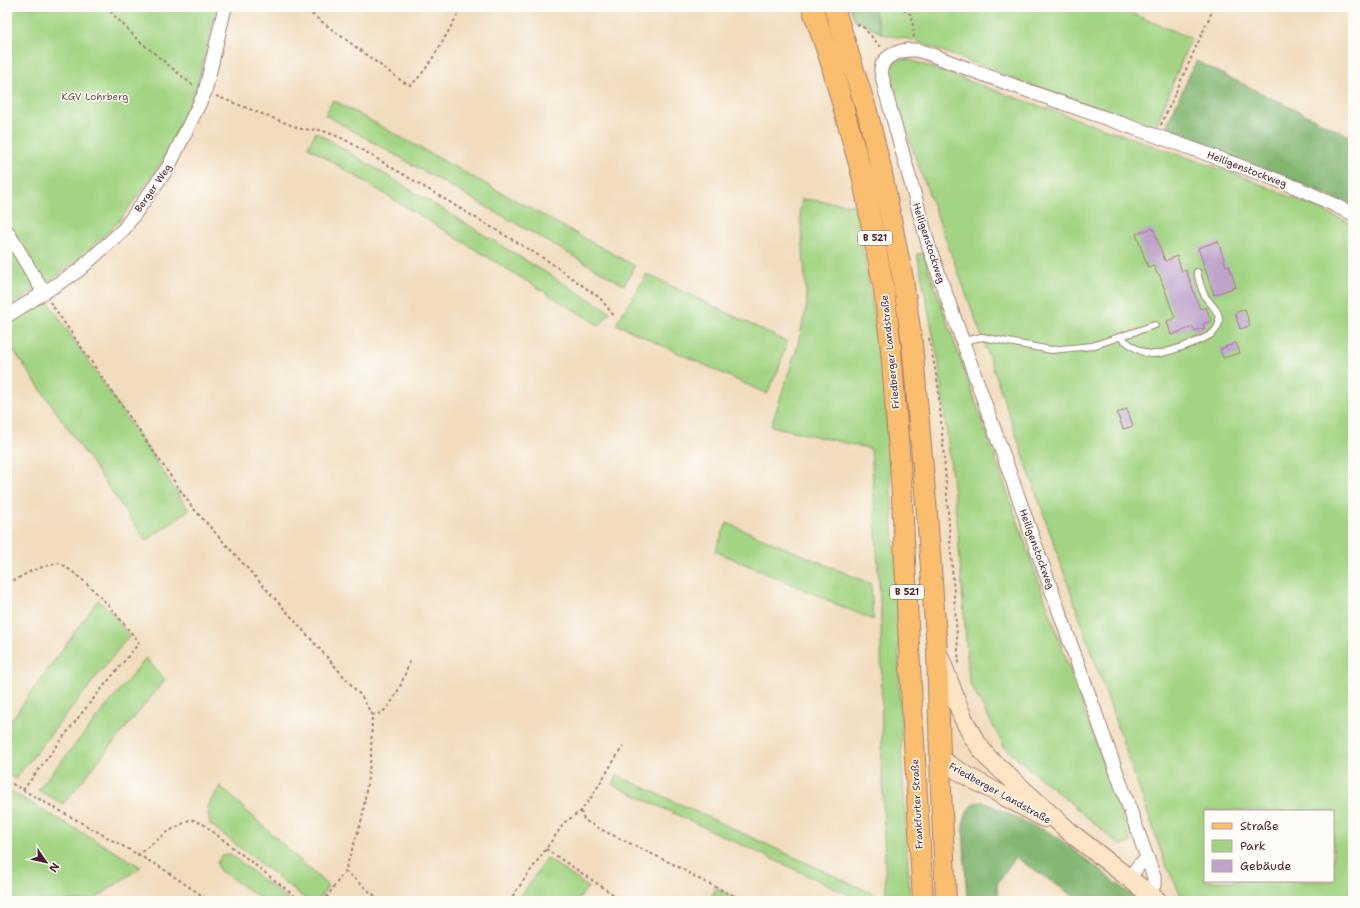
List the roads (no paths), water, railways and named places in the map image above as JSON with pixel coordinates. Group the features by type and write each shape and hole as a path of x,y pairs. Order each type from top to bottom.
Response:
{"main road":[{"name":"Friedberger Landstraße","path":"812,7 831,63 860,168 884,290 891,349 902,477 912,707"},
{"name":"Friedberger Landstraße","path":"834,7 868,115 880,164 903,279 912,343 927,514 937,650 940,758"},
{"path":"912,707 926,739 940,758"},
{"name":"Frankfurter Straße","path":"912,707 923,901"},
{"name":"B 521","path":"940,758 946,901"}],"street":[{"name":"Berger Weg","path":"7,316 78,270 124,229 169,166 205,91 225,7"},
{"name":"Heiligenstockweg","path":"1153,897 1154,876 929,247 881,71 884,62 890,56 901,51 915,50 926,53 1157,135 1296,188 1353,214"},
{"path":"7,231 44,293"},
{"name":"Friedberger Landstraße","path":"937,650 963,718 974,739 987,757 1071,833 1153,897"},
{"name":"Friedberger Landstraße","path":"940,758 967,776 1071,833"},
{"path":"1129,878 1139,865 1148,859"}],"lane":[{"path":"1120,337 1138,350 1153,354 1175,349 1206,337 1214,332 1218,327 1219,319 1216,311 1205,296 1197,272"},
{"path":"963,341 982,336 1051,350 1092,346 1156,325"}],"park label":[{"name":"KGV Lohrberg","path":"95,96"}]}
